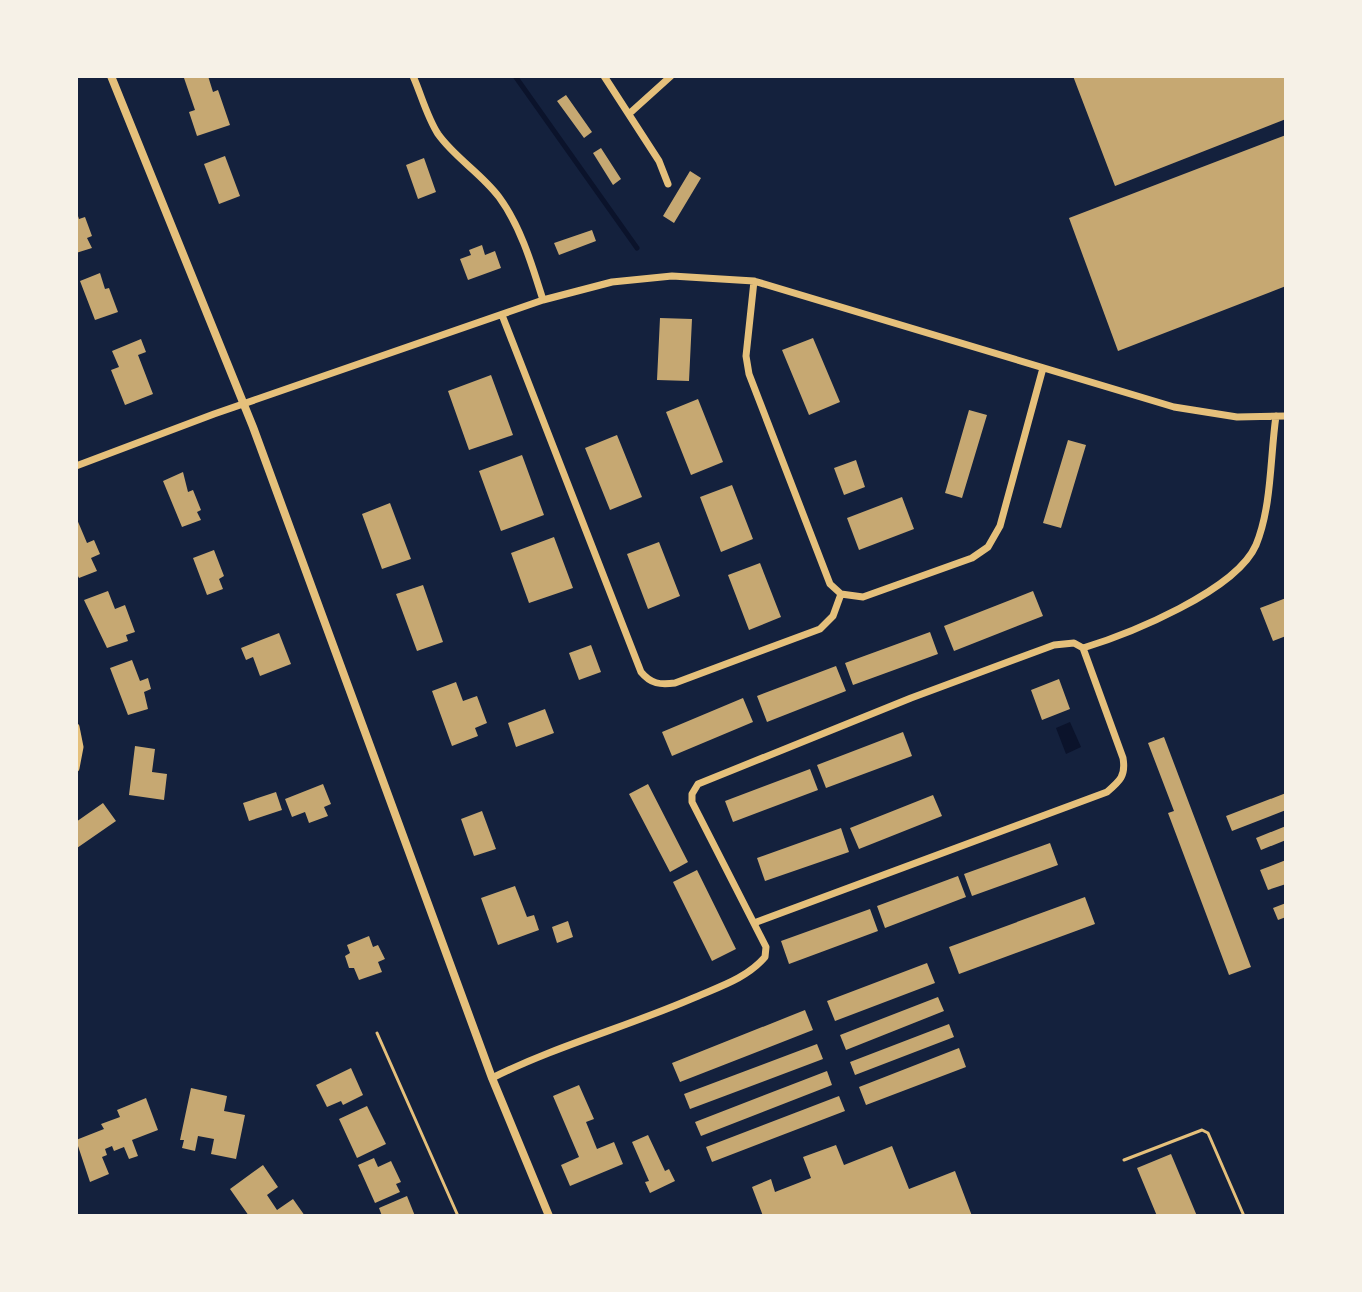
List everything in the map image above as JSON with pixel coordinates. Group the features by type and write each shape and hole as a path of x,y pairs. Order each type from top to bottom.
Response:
{"street":[{"path":"111,76 244,404 492,1078 546,1215"},
{"path":"413,76 437,132 455,154 481,175 501,200 522,239 543,300"},
{"path":"604,76 659,161 668,184"},
{"path":"630,113 671,76"},
{"path":"76,466 543,300 581,289 642,278 715,277 754,281 1174,407 1237,417 1286,416"},
{"path":"754,281 746,356 749,374 830,584 841,594 863,597 972,558 988,547 1000,526 1043,368"},
{"path":"502,315 641,672 648,681 675,683 820,629 833,616 841,594"},
{"path":"1083,648 1120,637 1185,604 1240,568 1255,546 1266,505 1276,416"},
{"path":"492,1078 747,975 765,957 766,947 692,802 692,794 698,784 911,698 1054,645 1074,643 1083,648 1123,758 1125,770 1122,779 1107,792 754,923"},
{"path":"76,727 80,747 76,768"}],"lane":[{"path":"377,1033 458,1216"},
{"path":"1124,1160 1202,1130 1208,1133 1244,1216"}],"water":[{"path":"1070,722 1081,747 1066,754 1056,728"}],"building":[{"path":"208,76 213,92 218,90 230,125 197,136 189,112 195,110 184,78"},
{"path":"1073,76 1286,76 1286,119 1115,186"},
{"path":"566,95 592,132 584,138 557,101"},
{"path":"1286,135 1286,286 1118,351 1069,218"},
{"path":"601,148 621,179 613,185 593,153"},
{"path":"225,156 240,196 219,204 204,164"},
{"path":"424,158 436,192 418,199 406,165"},
{"path":"690,171 701,178 674,223 663,216"},
{"path":"76,210 79,219 85,217 92,236 87,238 92,248 76,253"},
{"path":"592,230 596,241 559,255 554,243"},
{"path":"482,245 485,255 495,251 501,268 468,280 460,259 471,255 469,250"},
{"path":"100,273 118,312 95,320 80,281"},
{"path":"660,318 692,319 689,381 657,380"},
{"path":"813,338 840,402 809,415 782,350"},
{"path":"141,339 146,352 138,355 153,394 125,405 111,370 119,367 112,351"},
{"path":"491,375 513,435 469,450 448,391"},
{"path":"698,399 723,462 691,475 666,412"},
{"path":"969,410 987,415 962,498 945,493"},
{"path":"617,435 642,497 610,510 585,448"},
{"path":"1068,440 1086,445 1061,528 1043,523"},
{"path":"522,455 544,515 501,531 479,471"},
{"path":"856,460 865,487 844,495 834,468"},
{"path":"183,472 188,492 193,490 201,510 197,512 201,520 182,527 163,481"},
{"path":"732,485 753,539 721,552 700,497"},
{"path":"902,497 914,529 859,550 847,518"},
{"path":"390,503 411,559 382,569 362,514"},
{"path":"76,517 87,543 94,540 100,554 91,558 97,571 79,578 76,572"},
{"path":"554,537 573,588 529,603 511,553"},
{"path":"659,542 680,596 648,609 627,554"},
{"path":"214,550 224,576 219,579 223,589 207,595 193,558"},
{"path":"760,563 781,617 749,630 728,575"},
{"path":"423,585 443,642 417,651 396,594"},
{"path":"108,591 115,609 125,605 135,632 126,635 128,641 107,648 84,600"},
{"path":"1033,591 1043,616 954,651 944,626"},
{"path":"1286,598 1286,636 1273,641 1260,608"},
{"path":"930,632 938,654 853,685 845,663"},
{"path":"279,633 291,664 260,676 253,657 246,660 241,648"},
{"path":"591,645 601,672 579,680 569,653"},
{"path":"132,660 140,681 148,678 151,689 144,692 148,709 128,715 110,668"},
{"path":"836,666 846,691 767,722 757,696"},
{"path":"1059,679 1070,709 1042,720 1031,690"},
{"path":"456,682 463,701 477,696 487,723 475,728 478,736 452,746 432,691"},
{"path":"743,698 753,722 672,756 662,732"},
{"path":"545,709 554,733 516,747 508,723"},
{"path":"903,732 912,756 826,788 817,765"},
{"path":"1164,737 1251,967 1229,975 1168,813 1174,811 1148,743"},
{"path":"135,746 155,749 152,772 167,774 164,800 129,795"},
{"path":"810,769 818,790 733,822 725,801"},
{"path":"323,784 331,804 324,807 328,816 309,823 305,812 292,817 285,799"},
{"path":"648,784 688,862 670,872 629,794"},
{"path":"276,792 282,810 249,821 243,803"},
{"path":"1286,793 1286,810 1232,831 1226,816"},
{"path":"933,795 942,816 859,849 850,828"},
{"path":"103,803 116,821 77,848 76,822"},
{"path":"482,811 496,849 474,856 461,819"},
{"path":"1286,826 1286,840 1261,850 1256,838"},
{"path":"841,828 849,852 765,881 757,858"},
{"path":"1050,843 1058,865 972,896 964,874"},
{"path":"1286,860 1286,884 1268,890 1260,870"},
{"path":"697,870 736,949 712,961 673,882"},
{"path":"958,876 966,897 885,928 877,906"},
{"path":"515,886 527,917 534,915 539,930 498,945 481,898"},
{"path":"1085,897 1095,924 959,974 949,947"},
{"path":"1286,903 1286,917 1278,920 1273,908"},
{"path":"870,909 878,931 789,964 781,941"},
{"path":"568,921 573,937 557,943 552,927"},
{"path":"369,936 373,947 378,945 385,959 378,962 382,972 359,980 354,968 349,968 345,956 350,953 347,945"},
{"path":"927,963 935,983 835,1021 827,1001"},
{"path":"938,997 944,1011 846,1050 840,1035"},
{"path":"805,1010 813,1030 680,1082 672,1063"},
{"path":"949,1024 954,1037 855,1075 850,1062"},
{"path":"817,1044 823,1059 690,1109 684,1094"},
{"path":"959,1048 966,1067 866,1105 859,1087"},
{"path":"351,1068 363,1095 343,1105 341,1101 327,1107 316,1085"},
{"path":"827,1071 832,1085 701,1136 695,1122"},
{"path":"579,1085 594,1119 586,1122 597,1149 614,1142 623,1164 570,1186 561,1165 579,1157 553,1096"},
{"path":"191,1088 227,1096 224,1111 245,1115 236,1159 211,1154 214,1139 198,1136 195,1151 182,1148 184,1140 180,1140"},
{"path":"839,1096 845,1111 712,1162 706,1147"},
{"path":"146,1098 158,1130 132,1140 138,1156 129,1159 124,1147 114,1151 112,1146 105,1149 107,1155 102,1157 109,1174 90,1182 76,1140 104,1129 101,1124 120,1117 117,1110"},
{"path":"367,1106 386,1144 357,1158 339,1119"},
{"path":"648,1135 665,1171 669,1169 675,1181 650,1193 645,1182 649,1181 632,1142"},
{"path":"836,1145 844,1165 892,1146 909,1189 955,1171 972,1216 763,1216 752,1187 771,1179 775,1192 811,1178 803,1157"},
{"path":"1171,1154 1197,1216 1157,1216 1137,1168"},
{"path":"374,1158 378,1167 391,1161 401,1182 396,1184 400,1192 375,1203 358,1165"},
{"path":"263,1165 278,1187 267,1195 277,1210 293,1199 305,1216 249,1216 230,1189"},
{"path":"407,1196 415,1216 382,1216 379,1208"}],"waterway":[{"path":"515,76 637,248"}]}
